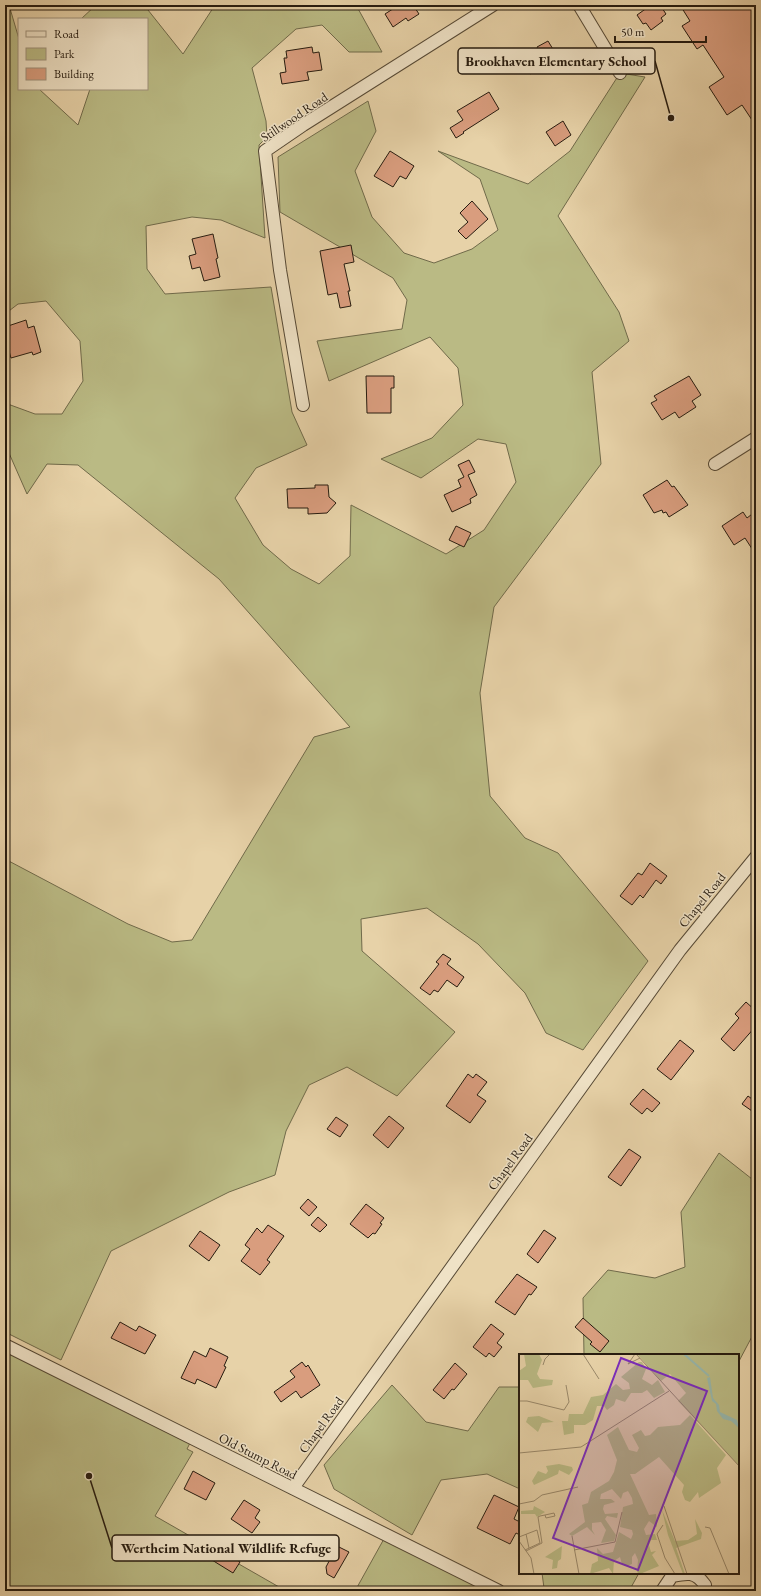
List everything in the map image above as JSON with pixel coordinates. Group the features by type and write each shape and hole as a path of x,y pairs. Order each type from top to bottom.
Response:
{"street":[{"name":"Stillwood Road","path":"303,405 280,270 265,151 302,125 493,5"},
{"path":"579,5 620,73"},
{"path":"715,464 756,438"},
{"name":"Chapel Road","path":"293,1488 680,950 756,857"},
{"name":"Old Stump Road","path":"5,1345 500,1591"},
{"path":"662,1591 672,1576 681,1574"},
{"path":"693,1574 702,1580 705,1585 703,1591"}],"green space":[{"path":"5,5 9,5 18,36 18,90 40,90 78,125 90,90 148,90 148,18 82,18 96,5 144,5 183,54 215,5 356,5 382,52 349,52 322,25 296,29 252,68 266,121 267,137 259,145 265,238 221,220 192,217 146,226 147,269 165,294 271,287 292,412 307,445 256,468 235,498 263,545 291,569 319,584 350,556 351,505 446,554 484,530 516,482 506,444 478,439 421,478 381,459 432,438 463,405 458,368 430,337 329,381 317,341 402,329 407,300 393,278 280,212 278,157 368,101 376,131 355,171 372,217 404,253 434,263 472,249 498,230 480,179 438,151 528,184 570,151 620,73 645,77 558,216 619,312 629,341 592,372 601,464 494,607 480,693 490,796 525,838 558,853 648,961 583,1050 546,1033 525,993 478,944 427,908 361,919 362,951 455,1032 397,1096 347,1067 309,1085 286,1131 275,1175 229,1192 111,1251 61,1360 5,1332 5,859 128,924 172,942 192,940 314,737 350,727 219,579 78,465 47,464 27,494 5,444 5,403 35,414 62,414 83,381 80,341 46,301 18,304 5,314"},
{"path":"719,1153 752,1179 756,1177 756,1329 739,1361 739,1354 584,1354 583,1298 608,1270 655,1278 685,1267 681,1212"},
{"path":"5,1346 193,1437 187,1449 193,1452 155,1516 286,1591 5,1591"},
{"path":"392,1385 426,1422 468,1431 499,1387 519,1387 519,1489 487,1474 441,1480 412,1535 334,1489 324,1465"},
{"path":"385,1537 496,1591 355,1591"},
{"path":"542,1574 638,1574 629,1591 548,1591 544,1588"}],"building":[{"path":"399,5 413,5 419,14 408,21 406,18 393,27 385,14"},
{"path":"651,5 660,5 666,14 661,18 663,21 651,30 646,23 643,24 637,15"},
{"path":"680,5 756,5 756,126 742,105 727,115 709,87 724,77 703,45 697,49 682,26 690,21"},
{"path":"548,41 562,64 552,70 548,63 530,74 521,60 538,49 537,47"},
{"path":"312,47 313,53 319,52 322,70 307,72 309,80 282,84 280,73 286,72 284,58 287,58 286,51"},
{"path":"489,92 499,109 456,138 450,128 463,120 457,111"},
{"path":"563,121 571,135 555,146 546,132"},
{"path":"390,151 414,166 406,179 400,176 393,187 374,176"},
{"path":"472,201 488,219 466,239 458,231 468,222 460,213"},
{"path":"213,234 220,277 204,281 200,267 192,269 189,256 196,254 192,239"},
{"path":"351,245 354,262 344,264 350,291 348,291 351,306 340,308 337,293 328,295 320,251"},
{"path":"26,320 28,328 34,326 41,352 33,355 32,352 11,358 5,337 5,327"},
{"path":"366,376 394,376 394,388 391,388 391,413 367,413"},
{"path":"689,376 701,395 692,401 696,407 679,418 675,412 662,420 651,403 657,400 654,396"},
{"path":"469,460 475,472 468,475 477,495 470,499 471,503 452,512 444,495 461,487 458,480 464,477 458,465"},
{"path":"667,480 672,487 674,486 688,505 669,517 666,512 663,513 662,510 654,513 643,495"},
{"path":"315,485 328,485 329,497 336,503 327,513 308,514 308,508 288,508 287,489 315,488"},
{"path":"756,511 756,555 745,538 734,545 722,526 743,512 747,518"},
{"path":"456,526 471,533 464,547 449,540"},
{"path":"650,863 667,876 661,884 656,880 643,898 640,895 632,905 620,896 638,873 642,875"},
{"path":"443,954 451,959 447,964 464,977 457,987 447,980 438,992 434,990 430,995 420,988 439,964 436,962"},
{"path":"746,1002 756,1011 756,1026 734,1051 721,1039 739,1018 735,1014"},
{"path":"680,1040 694,1051 671,1080 657,1069"},
{"path":"468,1074 473,1078 476,1074 487,1082 477,1095 486,1101 470,1123 446,1106"},
{"path":"643,1089 660,1103 652,1112 647,1108 642,1114 630,1104"},
{"path":"748,1096 756,1102 756,1106 752,1111 742,1104"},
{"path":"389,1116 404,1128 388,1148 373,1135"},
{"path":"336,1117 348,1125 340,1137 327,1129"},
{"path":"629,1149 641,1157 621,1186 608,1177"},
{"path":"308,1199 317,1207 309,1216 300,1208"},
{"path":"366,1204 384,1218 375,1234 373,1233 368,1238 350,1224"},
{"path":"318,1217 327,1225 320,1232 311,1225"},
{"path":"268,1225 284,1236 267,1260 270,1262 260,1275 241,1261 250,1249 245,1245 257,1228 262,1233"},
{"path":"544,1230 556,1238 538,1263 527,1254"},
{"path":"200,1231 220,1245 209,1261 189,1246"},
{"path":"517,1274 537,1287 531,1295 529,1294 515,1315 495,1302"},
{"path":"583,1318 609,1341 600,1352 590,1344 592,1342 575,1327"},
{"path":"120,1322 136,1331 139,1326 156,1335 145,1354 111,1338"},
{"path":"491,1324 504,1334 497,1343 502,1347 494,1357 489,1353 486,1357 473,1347"},
{"path":"210,1348 228,1357 224,1366 226,1367 216,1388 197,1379 195,1384 181,1378 194,1351 206,1357"},
{"path":"302,1362 306,1367 308,1365 320,1385 301,1398 296,1391 281,1402 274,1392 295,1377 290,1371"},
{"path":"455,1363 467,1374 454,1390 452,1389 444,1399 433,1390"},
{"path":"193,1471 215,1483 206,1500 184,1489"},
{"path":"494,1495 519,1507 514,1519 519,1522 519,1534 516,1533 510,1544 477,1528"},
{"path":"244,1500 260,1510 255,1518 260,1522 252,1533 231,1519"},
{"path":"206,1540 240,1562 233,1573 199,1552"},
{"path":"337,1546 349,1552 334,1578 327,1574 326,1567"}],"place":[{"name":"Brookhaven Elementary School","path":"671,118"},
{"name":"Wertheim National Wildlife Refuge","path":"89,1476"}]}
